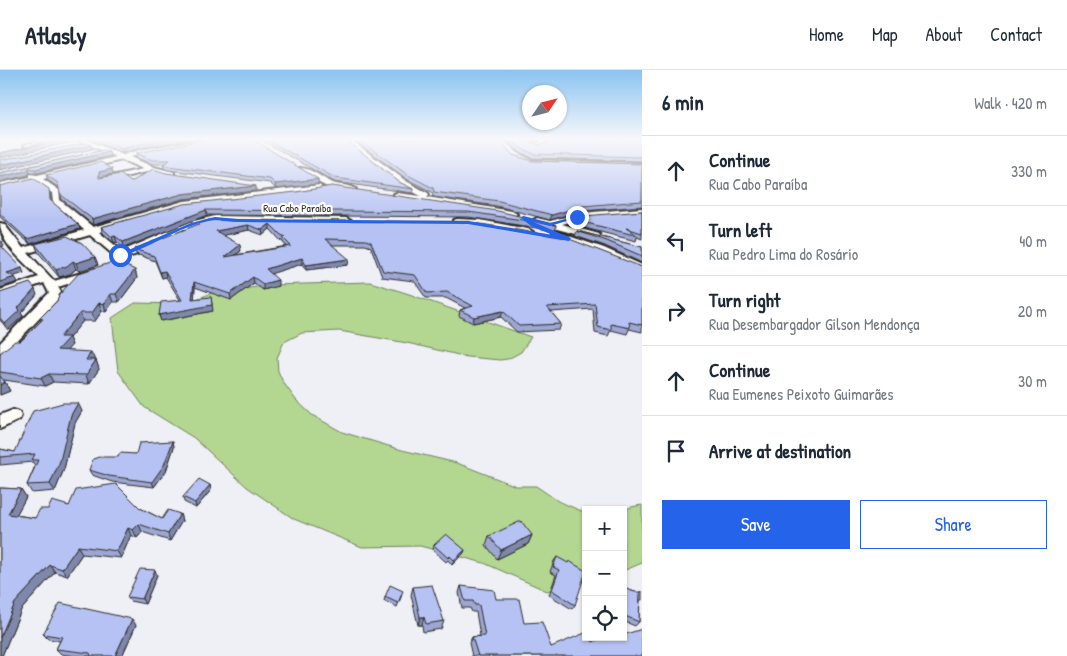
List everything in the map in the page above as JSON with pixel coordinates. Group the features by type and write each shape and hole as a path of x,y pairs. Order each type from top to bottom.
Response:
{"street":[{"path":"0,186 85,166"},
{"path":"145,166 177,175"},
{"path":"383,166 403,183 438,201"},
{"path":"297,167 332,186 365,192"},
{"path":"0,294 107,267 122,259 120,255 56,201 56,192 22,169"},
{"path":"105,180 151,169"},
{"path":"253,186 296,192"},
{"path":"21,252 184,204 296,192 332,186"},
{"path":"392,196 438,201 497,211 605,238"},
{"path":"550,224 581,216 642,211"},
{"name":"Rua Cabo Paraíba","path":"120,255 137,250 193,224 215,219 358,222"},
{"path":"528,221 547,231 600,250 642,269"},
{"path":"446,222 480,224 569,239"},
{"path":"0,226 21,252 50,282 56,294 2,349"}],"green space":[{"path":"370,282 531,337 521,352 508,359 500,360 467,357 407,343 339,331 302,333 284,342 277,358 278,371 283,382 296,400 312,415 342,432 402,450 457,463 516,486 536,486 558,501 582,511 582,582 547,591 484,563 420,546 362,547 294,519 247,487 194,438 144,407 118,371 112,318 135,303 183,304 212,293 272,285"},
{"path":"642,505 642,563 627,569 627,509"}],"building":[{"path":"30,166 47,166 35,169 29,168 26,171 0,177 0,173"},
{"path":"83,166 108,166 112,169 99,172 99,178 120,174 131,182 153,169 166,173 256,186 182,194 92,219 60,194 58,183 46,175"},
{"path":"171,166 297,166 318,179 275,184 270,179"},
{"path":"314,166 379,166 399,182 413,189 335,178"},
{"path":"396,166 642,166 642,201 583,206 552,215 499,201 434,192 433,188"},
{"path":"33,178 49,189 50,200 78,224 27,239 0,214 0,186"},
{"path":"332,186 498,211 556,225 469,212 206,210 123,242 115,236 112,237 101,227 184,204 296,192"},
{"path":"642,211 642,233 626,228 638,236 571,219 584,216"},
{"path":"209,220 469,222 567,238 642,267 642,325 629,322 630,328 611,324 611,330 598,327 595,304 547,307 561,324 519,326 503,311 474,317 460,310 473,306 447,292 427,293 415,275 383,271 371,242 366,240 325,239 349,259 306,265 302,258 266,269 278,280 263,284 253,277 230,294 194,282 192,299 211,297 212,305 159,315 161,302 182,300 165,271 160,272 154,256 134,249","holes":["270,224 281,235 286,237 283,238 291,246 225,257 240,245 216,231 248,225 262,230"]},
{"path":"577,231 642,247 642,256 607,241"},
{"path":"67,236 82,243 95,257 76,263 73,261 67,266 56,270 35,244"},
{"path":"0,245 22,268 7,273 15,277 0,282"},
{"path":"116,261 135,270 116,294 110,294 104,304 99,303 92,313 80,313 60,337 69,337 57,350 91,352 86,360 96,360 86,375 49,374 41,378 0,372 0,353 15,341 21,341 43,319 40,318 57,301 59,295 79,273"},
{"path":"30,283 35,289 18,308 20,310 5,324 0,318 0,293"},
{"path":"0,376 5,382 0,385"},
{"path":"63,403 78,403 71,415 60,461 50,484 27,485 38,460 32,460 35,454 0,457 0,449 15,452 33,411"},
{"path":"173,441 164,465 152,482 109,476 89,470 93,459 99,457 118,457 120,453 136,454 139,443"},
{"path":"199,479 210,485 195,503 183,497"},
{"path":"116,484 140,508 162,519 168,510 180,514 168,534 139,524 133,530 128,528 117,551 78,546 62,569 50,565 15,603 0,638 0,488 21,489 8,514 35,518 40,509 48,509 52,501 69,506 76,490"},
{"path":"521,521 532,535 501,550 489,536"},
{"path":"446,534 465,550 454,560 450,556 448,558 434,545"},
{"path":"557,557 582,569 582,583 575,605 552,590 559,570 553,567"},
{"path":"140,569 155,570 142,599 127,597"},
{"path":"390,585 403,591 398,603 385,597"},
{"path":"432,585 444,621 426,624 424,617 420,617 413,587"},
{"path":"461,586 494,590 496,599 519,599 524,623 542,622 551,647 582,634 582,641 627,641 627,634 642,629 642,656 478,656 472,637 485,636 479,605 475,605 473,601 465,601"},
{"path":"627,589 640,592 639,622 627,617"},
{"path":"60,603 132,619 115,656 91,656 90,653 56,649 62,637 43,634"}],"route":[{"path":"120,255 137,250 193,224 215,219 238,221 316,220 405,223 468,222 569,239 532,224 523,217 550,224 577,217"}]}
